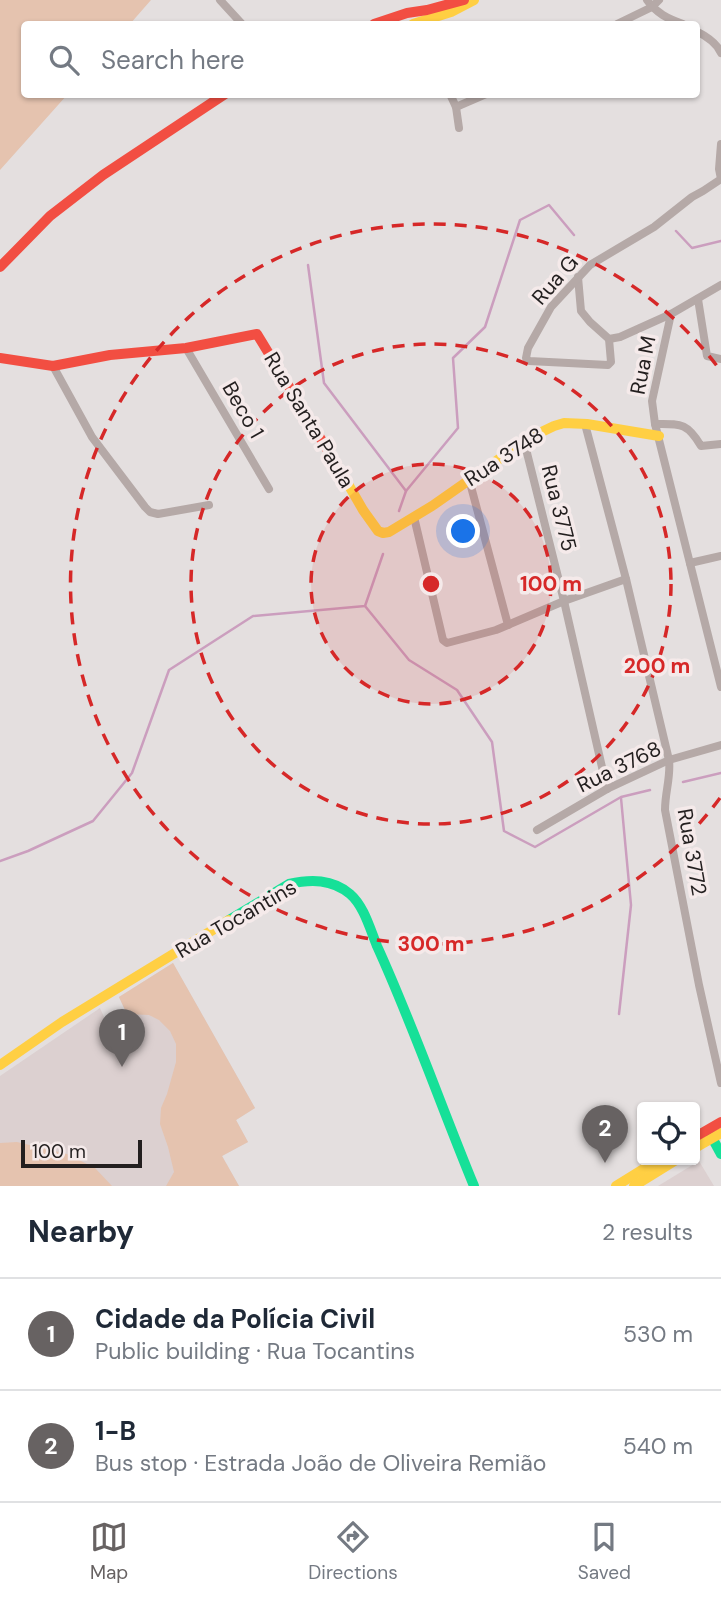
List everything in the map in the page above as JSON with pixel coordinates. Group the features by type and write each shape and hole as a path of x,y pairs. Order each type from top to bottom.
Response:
{"street":[{"path":"220,0 239,21"},
{"path":"409,20 428,10 464,0"},
{"path":"409,20 451,12 474,0"},
{"path":"622,21 659,0"},
{"path":"649,4 674,21"},
{"path":"700,33 721,50"},
{"path":"0,267 50,216 92,183 219,98"},
{"path":"452,98 459,128"},
{"path":"456,107 477,98"},
{"path":"721,145 721,179"},
{"name":"Rua G","path":"609,339 611,362 608,365 529,361 526,358 528,348 551,307 590,265 654,227 692,197 721,179"},
{"path":"578,277 581,311 609,339 620,337 671,314 721,285"},
{"path":"698,299 707,356 721,359"},
{"name":"Rua M","path":"655,424 652,401 671,314"},
{"name":"Rua Santa Paula","path":"0,358 53,366 87,358 186,348 257,334 378,531 389,532 432,506"},
{"name":"Beco 1","path":"186,348 269,489"},
{"path":"53,366 92,437 150,512 158,514 209,505"},
{"name":"Rua 3748","path":"432,506 541,430 563,423 659,436"},
{"name":"Rua 3772","path":"585,424 626,579 669,760 671,776 664,810 721,1083"},
{"path":"721,444 701,446 690,429 683,424 655,424 721,687"},
{"name":"Rua 3775","path":"524,441 607,789"},
{"path":"469,479 508,625"},
{"path":"414,517 444,642 447,643 508,625 626,579"},
{"path":"690,563 721,556"},
{"name":"Rua 3768","path":"537,830 607,789 669,760 721,745"},
{"name":"Rua Tocantins","path":"0,1065 62,1022 289,884 304,879 318,879 352,895 360,908 394,980 474,1186"},
{"path":"700,1144 714,1133 721,1122"},
{"path":"714,1133 721,1154"},
{"path":"616,1186 650,1165"},
{"path":"634,1186 668,1165"}],"shaded area":[{"path":"0,0 151,0 133,21 21,21 21,98 64,98 0,170"},
{"path":"173,963 255,1108 236,1120 248,1142 222,1156 239,1186 0,1186 0,1076 100,1008 118,1048 138,1039 119,997"},
{"path":"173,963 255,1108 236,1120 248,1142 222,1156 239,1186 166,1186 174,1172 160,1124 161,1108 176,1062 176,1044 170,1031 159,1020 149,1015 127,1014 119,997"},
{"path":"17,1142 67,1154 95,1168 112,1186 0,1186 0,1143"},
{"path":"700,1163 714,1186 658,1186"}],"waterway":[{"path":"399,511 406,491 458,428 453,358 485,327 520,220 549,205 574,235"},
{"path":"676,231 692,248 721,241"},
{"path":"308,265 324,383 406,491"},
{"path":"0,861 93,821 132,773 169,670 253,616 365,606 383,554"},
{"path":"365,606 409,660 457,690 492,742 504,831 535,847 621,797 650,790"},
{"path":"683,782 721,773"},
{"path":"619,1014 631,905 621,798"}],"traffic: fast":[{"path":"229,920 289,884 297,882 313,881 336,885 355,899 366,918 403,1006 474,1186"},
{"path":"709,1132 721,1154"}],"traffic: slow":[{"path":"422,21 451,12 474,0"},
{"path":"344,477 363,510 378,531 383,533 432,506 529,438 554,426 564,423 587,424 659,436"},
{"path":"0,1065 62,1022 229,920"},
{"path":"700,1145 721,1133"},
{"path":"616,1186 650,1165"},
{"path":"634,1186 668,1165"}],"traffic: jam":[{"path":"383,21 464,0"},
{"path":"0,267 50,216 103,175 219,98"},
{"path":"0,358 53,366 110,355 186,348 257,334 344,477"},
{"path":"700,1134 721,1122"}],"place":[{"name":"Cidade da Polícia Civil","path":"122,1067"},
{"name":"1-B","path":"605,1163"}]}
